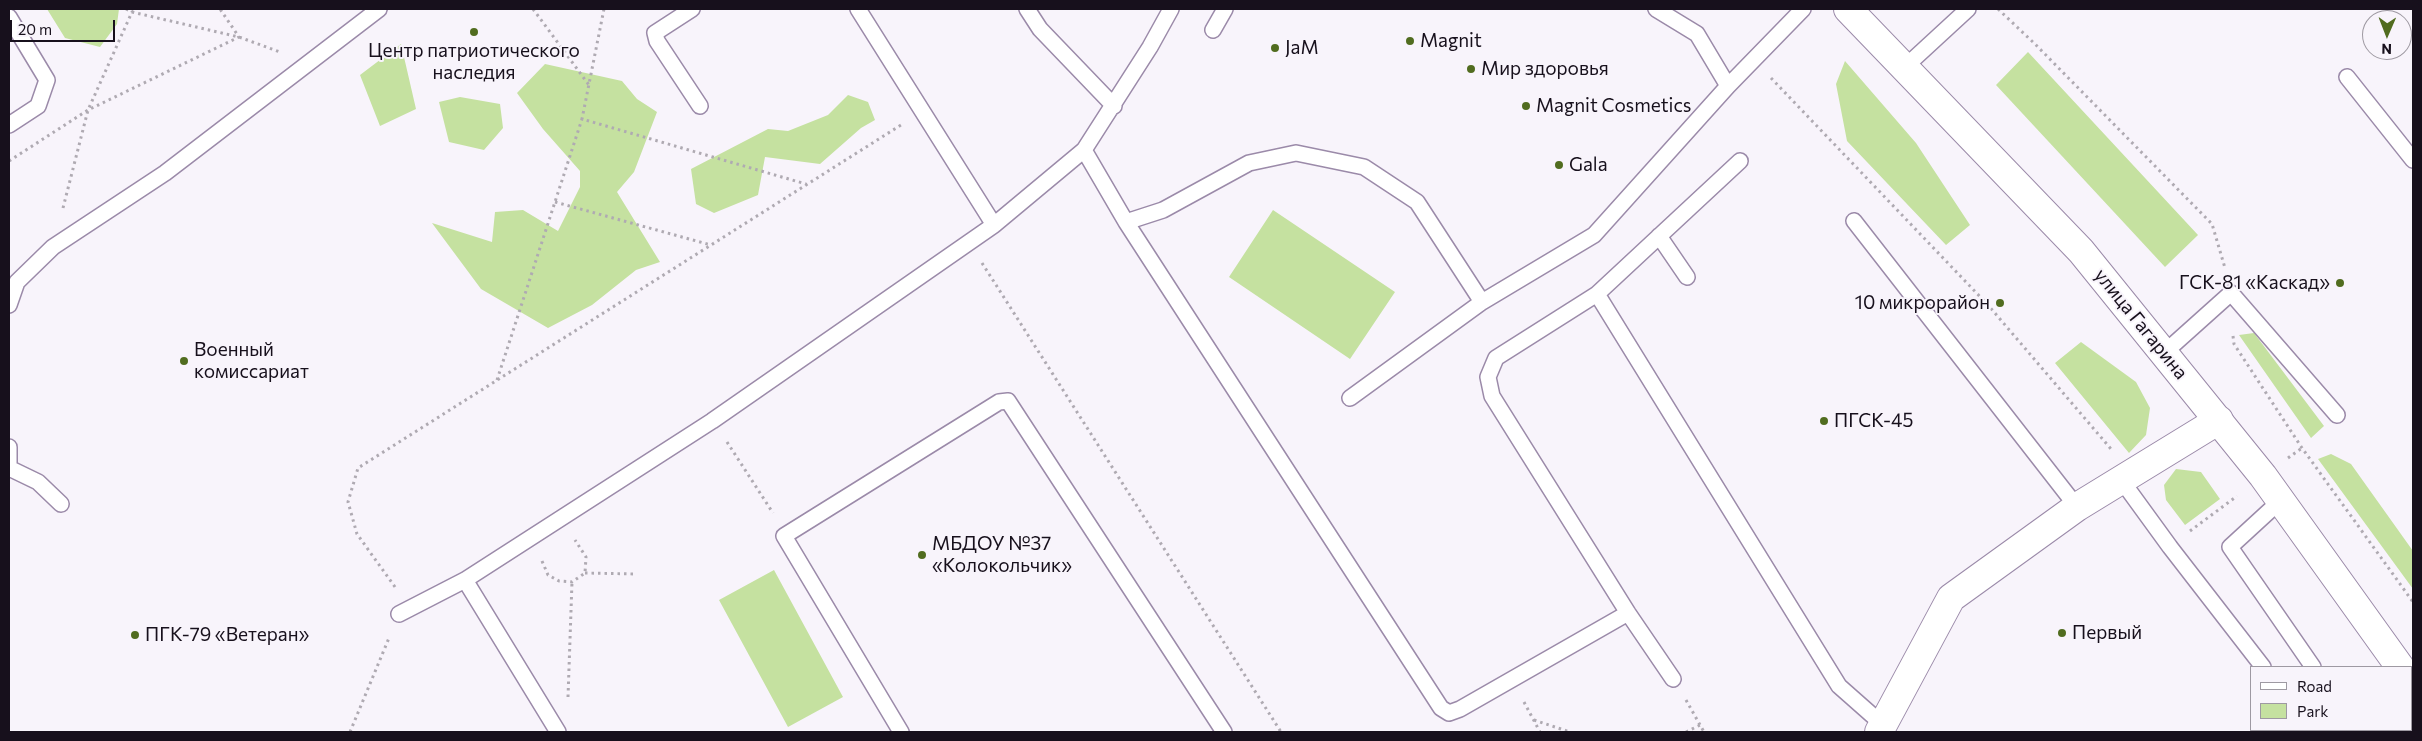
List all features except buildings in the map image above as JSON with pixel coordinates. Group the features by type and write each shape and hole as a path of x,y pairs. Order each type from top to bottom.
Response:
{"main road":[{"name":"улица Гагарина","path":"1848,9 2081,251 2263,476 2279,502 2329,566 2399,666"},
{"path":"1881,728 1951,598 2077,507 2219,420"}],"lane":[{"path":"9,305 17,282 53,247 165,173 378,9"},
{"path":"692,9 655,33 657,41 700,106"},
{"path":"858,9 994,225"},
{"path":"1027,9 1040,29 1114,106"},
{"path":"405,611 465,580 712,421 994,225 1084,150 1150,48 1171,9"},
{"path":"1214,30 1225,9"},
{"path":"1656,9 1697,34 1728,86"},
{"path":"1350,398 1482,302 1594,235 1752,59 1803,9"},
{"path":"1905,67 1968,9"},
{"path":"9,17 47,80 38,106 9,125"},
{"path":"2347,77 2413,160"},
{"path":"1084,150 1126,222 1441,708 1449,713 1460,709 1628,613"},
{"path":"1126,222 1163,210 1249,163 1296,153 1364,167 1417,202 1482,302"},
{"path":"1673,679 1628,613 1492,396 1488,376 1496,358 1597,294 1740,161"},
{"path":"1854,221 2077,507"},
{"path":"1659,236 1687,277"},
{"path":"2164,353 2232,293 2337,415"},
{"path":"1597,294 1839,686 1881,728"},
{"path":"901,732 784,536 999,402 1008,401 1224,732"},
{"path":"9,447 9,469 38,482 61,504"},
{"path":"2127,478 2170,547 2262,666"},
{"path":"2279,502 2230,547 2312,666"},
{"path":"465,580 558,732"}],"path":[{"path":"126,9 239,37 309,62"},
{"path":"53,247 88,110 132,12 137,9"},
{"path":"220,9 239,37"},
{"path":"533,9 589,86"},
{"path":"497,381 582,119 604,9"},
{"path":"9,161 88,110 239,37"},
{"path":"1752,59 1988,305 2127,478"},
{"path":"350,732 405,611 357,534 348,502 358,468 922,111"},
{"path":"582,119 806,185"},
{"path":"555,202 711,246"},
{"path":"968,242 1281,732"},
{"path":"734,453 760,494"},
{"path":"585,573 586,557 580,545 570,535 542,530 539,554 548,575 559,581 572,582 585,573 637,574"},
{"path":"568,704 572,582"},
{"path":"1673,679 1704,732"},
{"path":"1540,732 1533,720 1570,732"},
{"path":"1686,732 1700,725"}],"green space":[{"path":"47,9 119,9 117,24 100,47 65,38"},
{"path":"401,44 416,109 380,126 360,75"},
{"path":"2028,52 2198,235 2165,267 1996,85"},
{"path":"1845,61 1916,143 1970,225 1946,245 1847,141 1836,84"},
{"path":"545,64 622,81 637,99 657,112 634,172 617,192 660,262 636,270 592,305 548,328 481,289 432,223 492,242 495,212 523,210 558,231 580,187 580,171 543,129 517,93"},
{"path":"848,95 868,102 875,120 861,128 820,164 765,157 758,195 714,213 696,204 691,169 768,129 788,131 828,115"},
{"path":"460,97 500,104 503,128 484,150 449,142 439,102"},
{"path":"1273,210 1395,292 1350,359 1229,277"},
{"path":"2254,333 2324,426 2311,438 2239,335"},
{"path":"2081,342 2136,382 2150,408 2146,435 2129,453 2055,363"},
{"path":"2331,454 2351,464 2413,551 2413,589 2318,459"},
{"path":"2176,469 2201,472 2220,499 2185,525 2166,500 2164,485"},
{"path":"774,570 843,697 788,727 719,600"}],"place":[{"name":"Центр патриотического наследия","path":"474,32"},
{"name":"Magnit","path":"1410,41"},
{"name":"JaM","path":"1275,48"},
{"name":"Мир здоровья","path":"1471,69"},
{"name":"Magnit Cosmetics","path":"1526,106"},
{"name":"Gala","path":"1559,165"},
{"name":"ГСК-81 «Каскад»","path":"2340,283"},
{"name":"10 микрорайон","path":"2000,303"},
{"name":"Военный комиссариат","path":"184,361"},
{"name":"ПГСК-45","path":"1824,421"},
{"name":"МБДОУ №37 «Колокольчик»","path":"922,555"},
{"name":"Первый","path":"2062,633"},
{"name":"ПГК-79 «Ветеран»","path":"135,635"}]}
